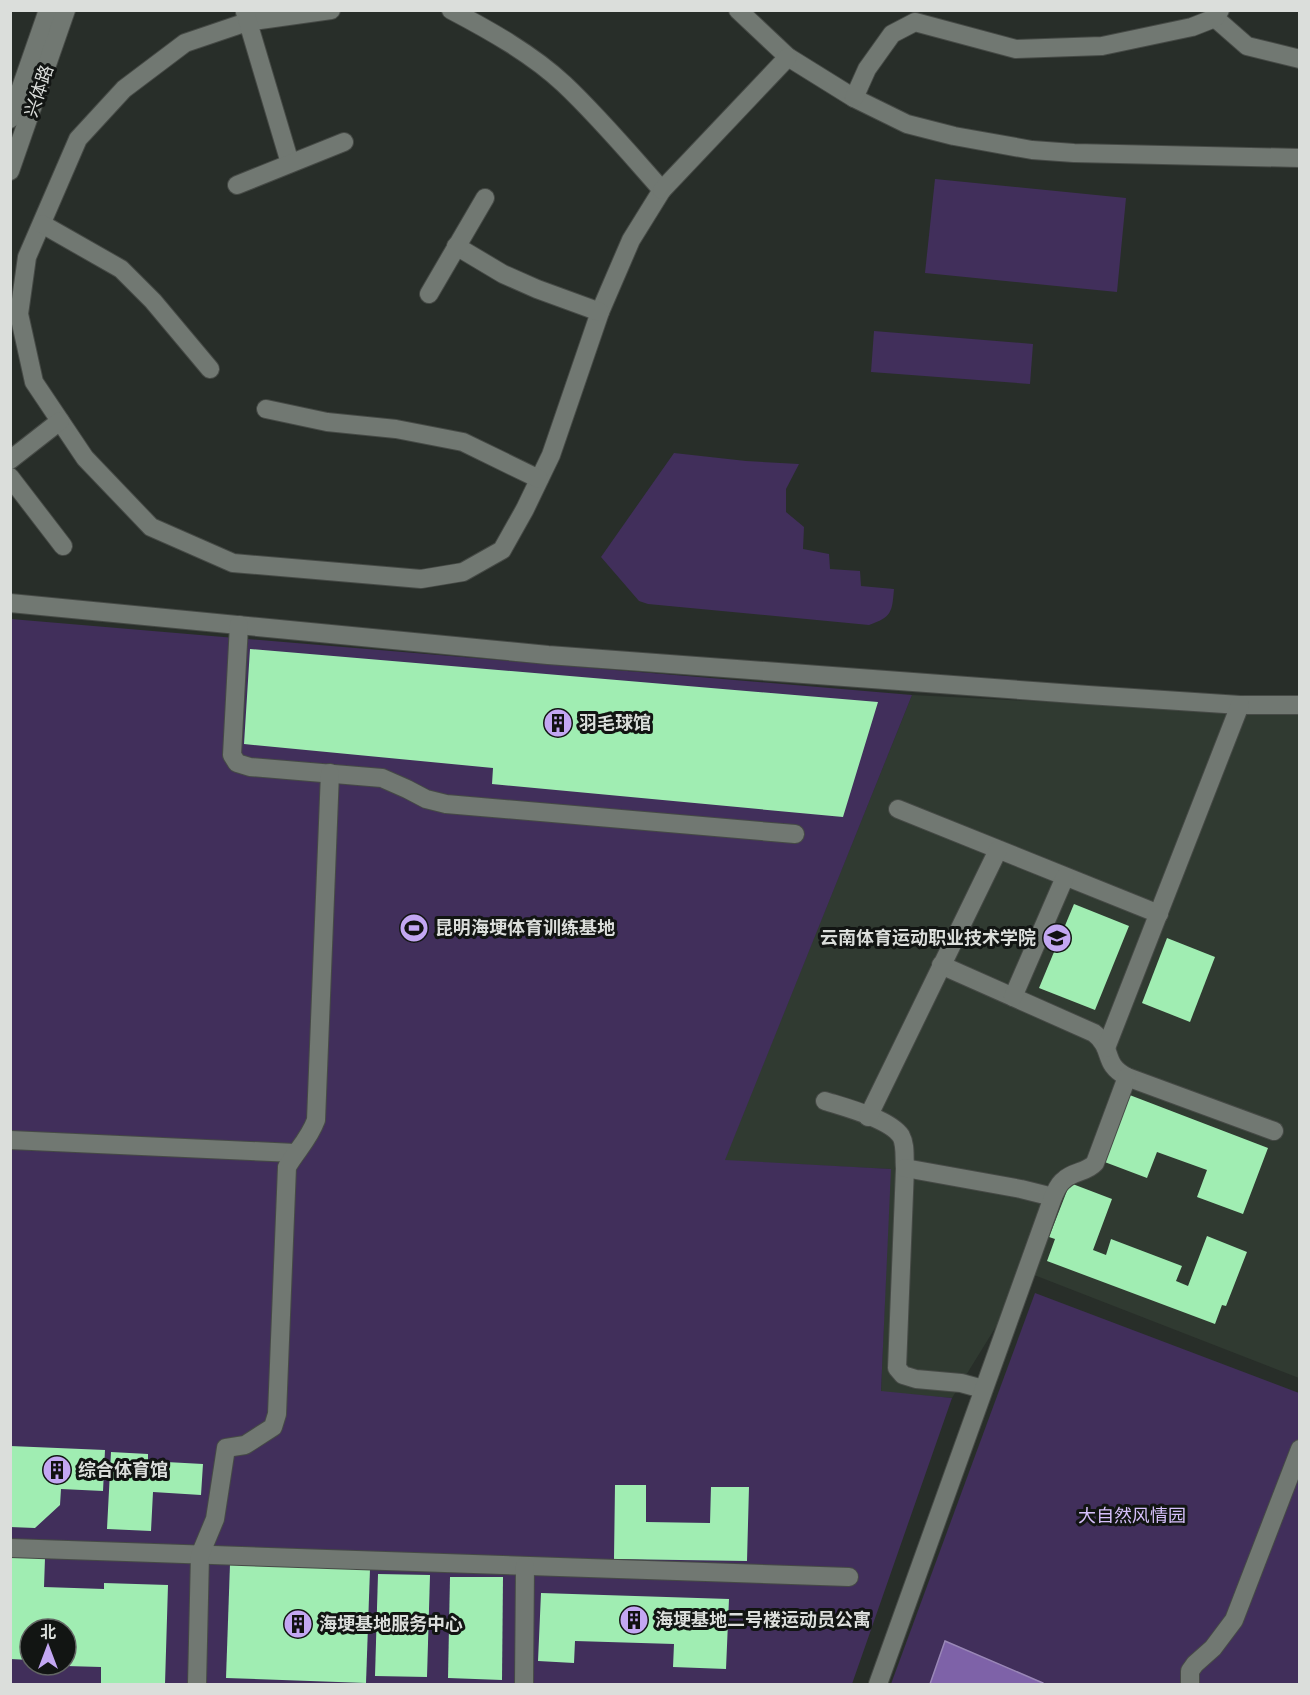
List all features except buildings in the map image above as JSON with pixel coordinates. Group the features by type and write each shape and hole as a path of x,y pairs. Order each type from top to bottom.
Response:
{"street":[{"name":"兴体路","path":"10,119 48,10"},
{"name":"兴体路","path":"10,171 66,10"},
{"path":"331,10 246,16 185,43 124,89 78,139 27,257 19,314 34,382 60,421 85,458 151,527 233,563 421,579 463,572 502,550 550,455 600,312 631,240 662,190 788,57"},
{"path":"451,10 498,35 563,83 614,135 662,190"},
{"path":"738,10 788,57 854,98 907,124 954,136 1032,150 1299,158"},
{"path":"854,98 867,69 892,34 915,22 1016,49 1102,46 1192,27 1217,14 1247,46 1299,59"},
{"path":"246,16 290,163"},
{"path":"237,184 344,142"},
{"path":"429,294 485,198"},
{"path":"42,224 122,269 153,301 210,369"},
{"path":"456,246 503,274 600,312"},
{"path":"266,409 327,422 396,429 463,442 539,479"},
{"path":"10,460 60,421"},
{"path":"10,477 63,546"},
{"path":"10,603 548,655 1240,705 1299,705"},
{"path":"239,625 232,755 237,763 250,767 382,778 426,799 446,804 795,834"},
{"path":"1106,1048 1240,705"},
{"path":"197,1684 200,1555 215,1519 226,1448 245,1445 273,1427 277,1414 287,1167 295,1153 311,1135 316,1120 330,773"},
{"path":"898,809 1159,914"},
{"path":"868,1117 998,850"},
{"path":"1013,997 1065,877"},
{"path":"941,964 1094,1033 1103,1040 1111,1066 1127,1077 1274,1131"},
{"path":"878,1684 1053,1197 1060,1183 1066,1178 1089,1169 1095,1162 1127,1077"},
{"path":"825,1101 886,1124 900,1134 904,1143 897,1368 903,1375 916,1379 961,1383 983,1389"},
{"path":"10,1140 295,1153"},
{"path":"905,1168 1030,1190 1053,1197"},
{"path":"1190,1684 1191,1671 1195,1664 1213,1648 1234,1620 1299,1449"},
{"path":"10,1548 849,1577"},
{"path":"524,1684 525,1566"}],"shaded area":[{"name":"云南体育运动职业技术学院","path":"912,695 1299,715 1299,1378 1029,1273 952,1398 881,1392 890,1169 724,1161"},
{"path":"945,1641 1043,1683 1043,1684 930,1684"}],"green space":[{"path":"935,179 1126,198 1117,292 925,273"},
{"path":"874,331 1033,344 1030,384 871,372"},
{"path":"674,453 799,464 786,489 786,512 804,527 803,549 829,554 830,569 860,571 861,586 894,589 889,613 869,625 648,604 639,601 601,557"},
{"name":"昆明海埂体育训练基地","path":"11,619 912,695 725,1160 891,1169 881,1391 952,1398 852,1684 11,1684"},
{"name":"大自然风情园","path":"1035,1293 1299,1393 1299,1684 891,1684"}],"place":[{"name":"羽毛球馆","path":"558,723"},
{"name":"昆明海埂体育训练基地","path":"414,928"},
{"name":"云南体育运动职业技术学院","path":"1057,938"},
{"name":"综合体育馆","path":"57,1470"},
{"name":"海埂基地二号楼运动员公寓","path":"634,1620"},
{"name":"海埂基地服务中心","path":"298,1624"}]}
